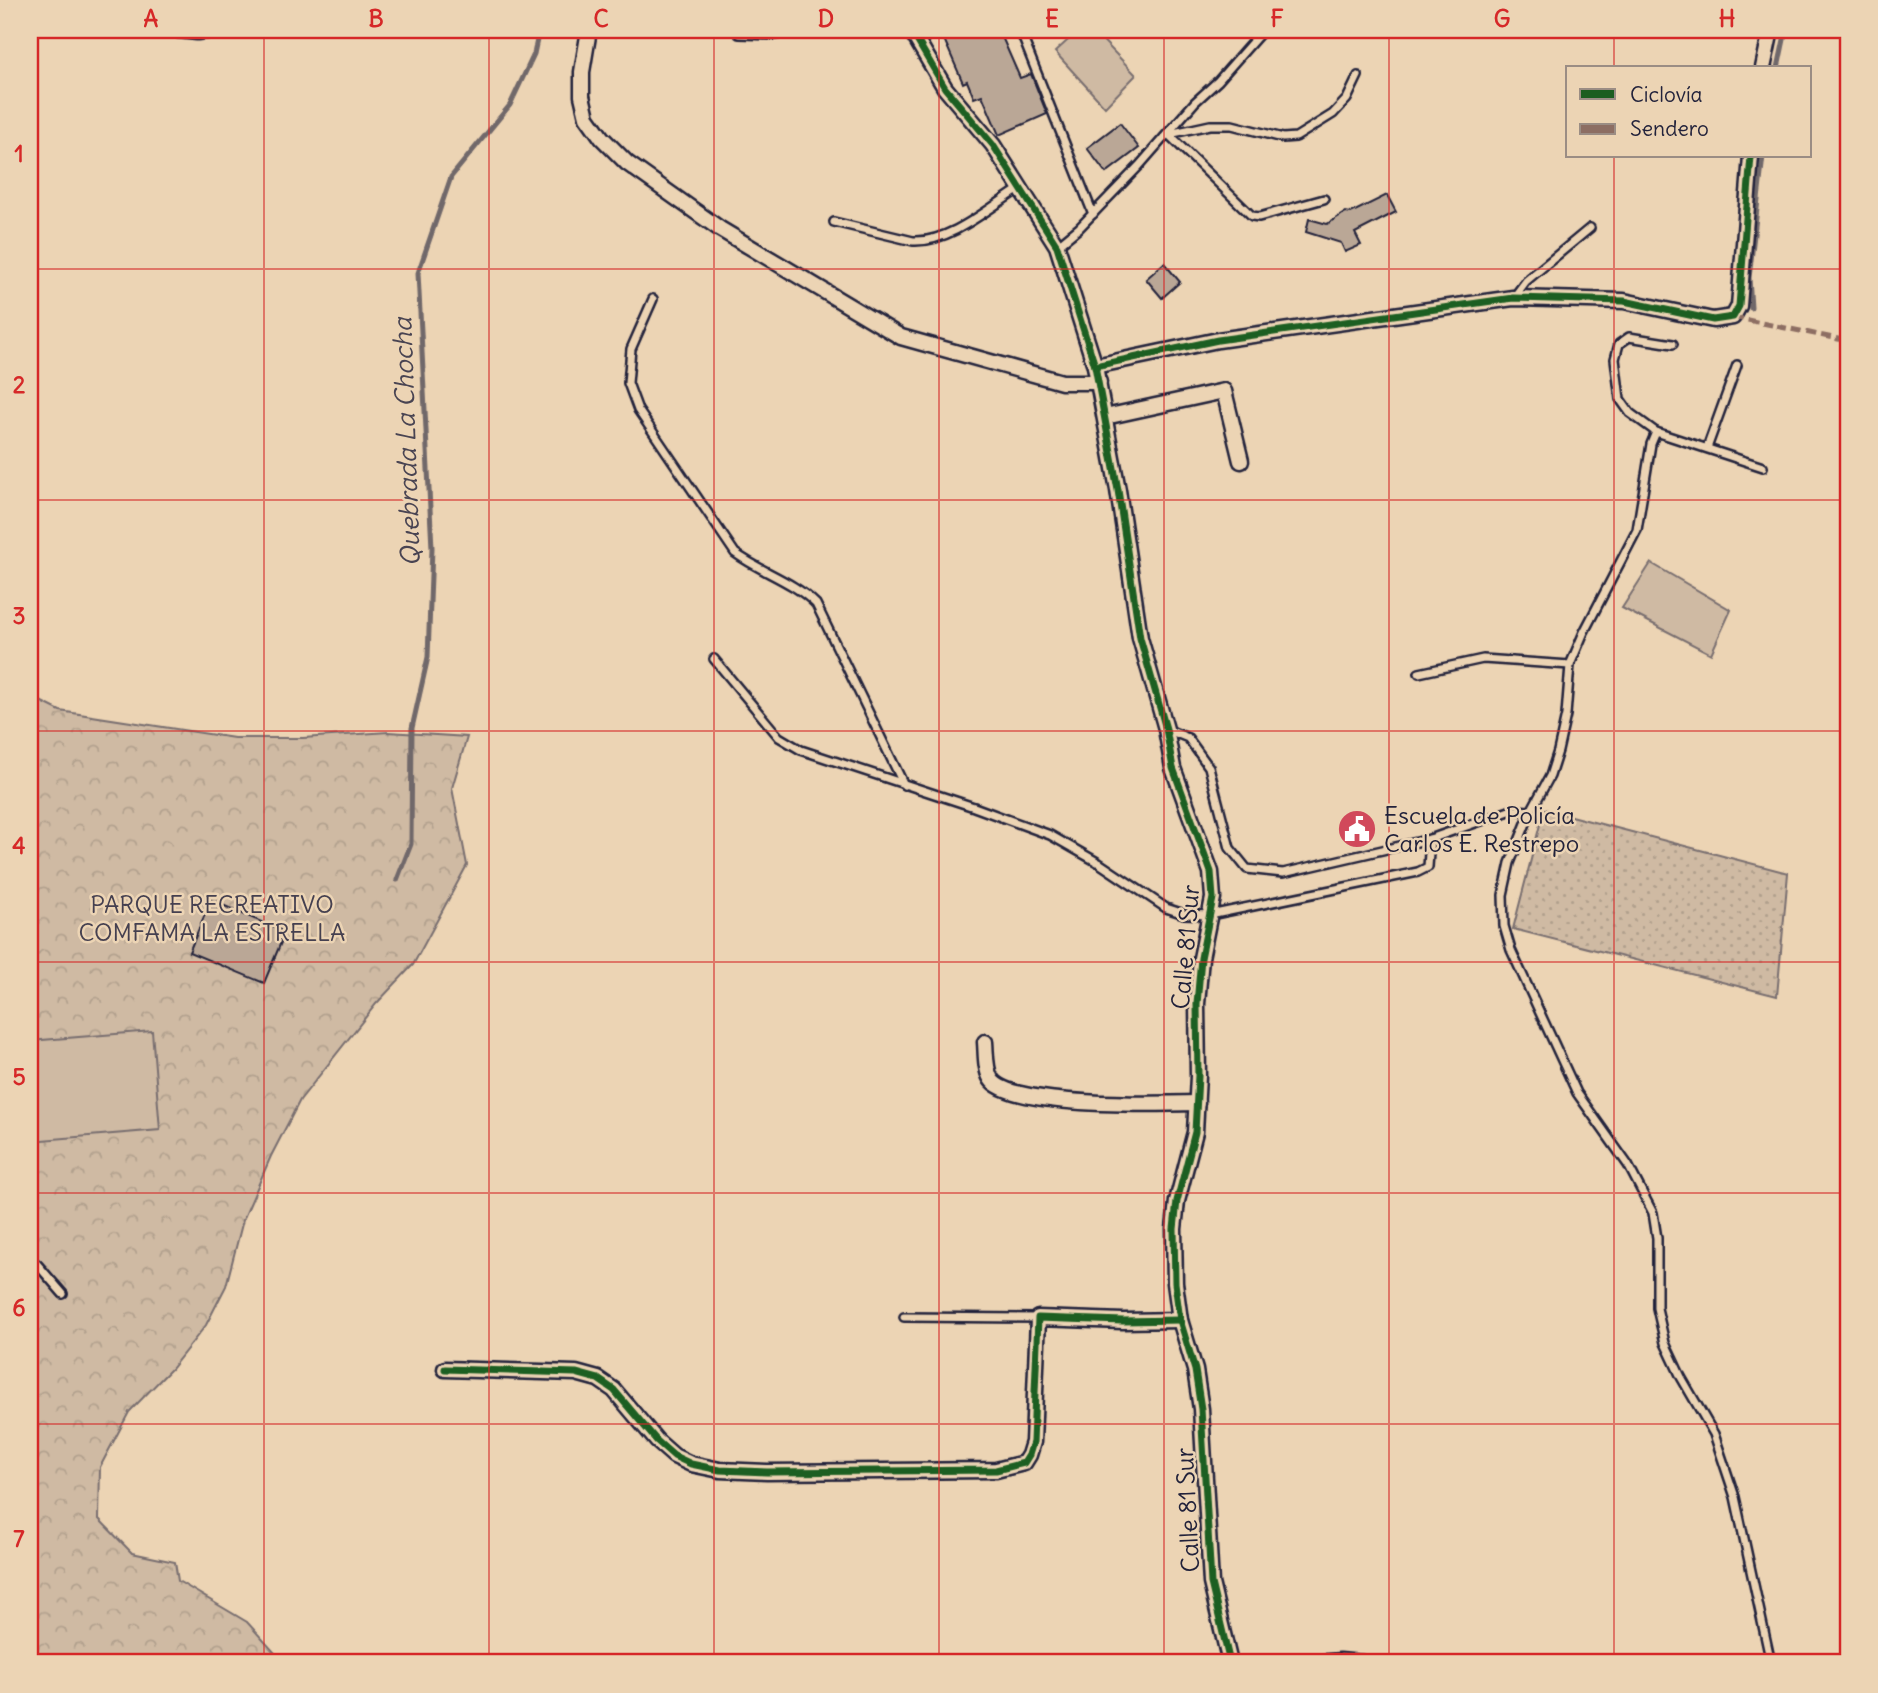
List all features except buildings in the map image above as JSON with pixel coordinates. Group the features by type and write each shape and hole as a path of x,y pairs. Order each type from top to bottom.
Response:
{"street":[{"path":"178,30 212,30"},
{"path":"589,30 582,72 582,96 587,117 602,138 627,163 720,229 901,337 1062,382 1099,382"},
{"name":"Calle 81 Sur","path":"911,30 945,88 993,145 1057,246 1096,366 1140,638 1166,729 1174,768 1210,872 1213,898 1201,958 1197,1004 1195,1132 1177,1201 1174,1229 1175,1283 1180,1320 1195,1370 1199,1396 1211,1583 1230,1663"},
{"path":"1763,66 1771,30"},
{"path":"1096,366 1218,340 1513,298 1624,301 1713,320 1733,317 1739,306 1751,158"},
{"path":"1105,417 1224,391 1241,461"},
{"path":"985,1042 991,1080 1004,1091 1079,1102 1197,1103"},
{"path":"445,1369 576,1373 598,1379 614,1390 657,1441 674,1456 691,1464 710,1468 767,1472 996,1470 1024,1463 1029,1455 1032,1442 1038,1318 1180,1320"},
{"path":"1315,1663 1362,1663"}],"lane":[{"path":"739,34 776,36 797,30"},
{"path":"1057,246 1093,214 1195,102 1218,82 1263,30"},
{"path":"1021,33 1093,214"},
{"path":"1168,134 1210,125 1232,125 1283,138 1296,137 1333,114 1347,99 1358,76"},
{"path":"1168,134 1252,216 1259,217 1324,199"},
{"path":"834,222 926,242 956,229 1021,187"},
{"path":"1513,298 1526,281 1590,228"},
{"path":"653,299 631,349 628,383 638,410 735,553 753,566 804,592 816,604 904,785"},
{"path":"1673,344 1629,337 1619,344 1615,359 1620,399 1630,413 1656,432 1763,467"},
{"path":"1707,448 1737,365"},
{"path":"1656,432 1651,443 1637,530 1584,632 1570,665 1566,715 1558,751 1550,776 1531,811 1510,863 1503,895 1504,926 1511,950 1577,1093 1628,1165 1653,1213 1657,1238 1657,1308 1665,1343 1714,1434 1735,1497 1771,1663"},
{"path":"714,659 779,737 801,750 1050,835 1099,863 1166,908 1184,914 1210,915 1418,872 1428,867 1430,839"},
{"path":"1419,673 1483,659 1570,665"},
{"path":"1166,729 1188,738 1209,767 1230,848 1247,869 1283,873 1430,839 1512,810 1531,811"},
{"path":"37,1264 63,1294"},
{"path":"904,1317 1038,1318"}],"green space":[{"path":"1079,30 1093,30 1136,75 1105,107 1055,52"},
{"path":"1651,563 1731,610 1711,654 1622,608"},
{"name":"PARQUE RECREATIVO COMFAMA LA ESTRELLA","path":"30,696 60,711 234,738 303,738 388,732 467,737 452,788 467,865 413,965 376,1004 300,1100 271,1156 243,1220 226,1286 206,1325 171,1369 129,1412 100,1467 99,1519 132,1553 175,1562 178,1581 247,1622 284,1663 30,1663"},
{"path":"1544,809 1788,873 1777,996 1513,929"},
{"path":"152,1031 160,1130 30,1141 30,1041"}],"waterway":[{"name":"Quebrada La Chocha","path":"397,880 411,844 412,728 428,657 432,548 418,273 451,177 510,105 534,54 539,30"},
{"path":"1778,66 1786,30"},
{"path":"1751,308 1749,278 1763,158"}],"marked path":[{"path":"1733,317 1848,341"}],"cycle path":[{"path":"911,30 945,88 993,145 1057,246 1095,366 1118,490 1140,638 1166,729 1173,768 1211,872 1213,898 1201,958 1197,1004 1198,1076 1195,1132 1177,1201 1174,1229 1175,1283 1180,1320 1195,1370 1201,1409 1211,1583 1230,1663"},
{"path":"1095,366 1218,340 1513,298 1624,301 1713,320 1733,317 1739,306 1751,158"},
{"path":"445,1369 576,1373 598,1379 614,1390 657,1441 674,1456 691,1464 720,1470 996,1470 1024,1463 1033,1442 1038,1318 1180,1320"}],"place":[{"name":"Escuela de Policía Carlos E. Restrepo","path":"1357,829"}]}
